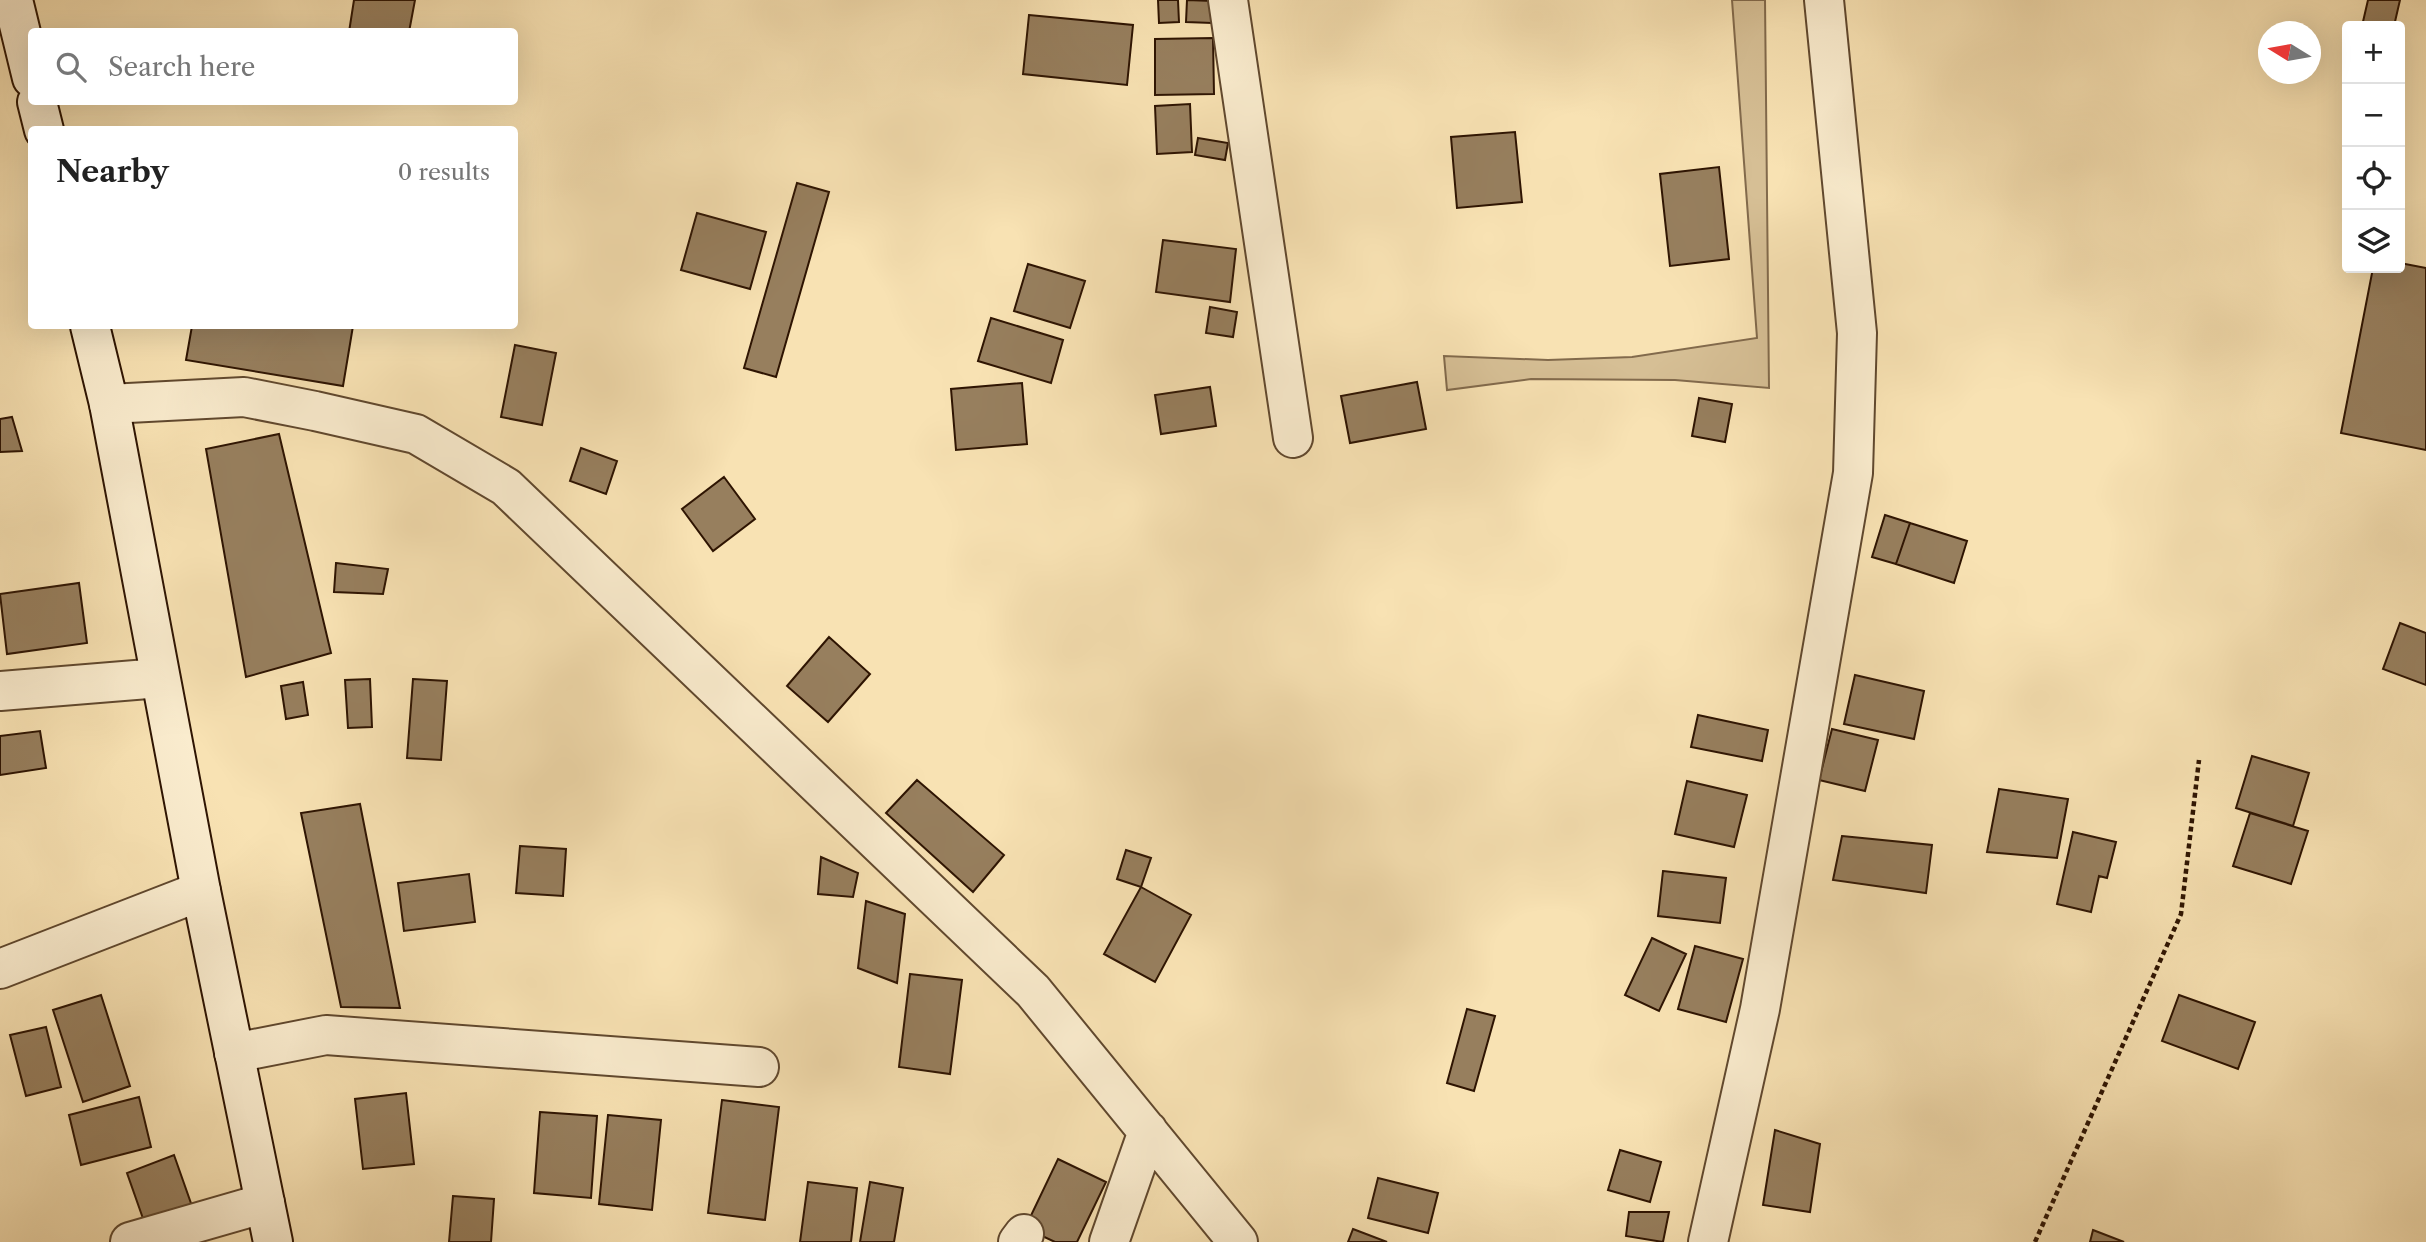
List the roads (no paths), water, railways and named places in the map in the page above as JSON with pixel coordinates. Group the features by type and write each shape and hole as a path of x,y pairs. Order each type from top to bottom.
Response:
{"street":[{"path":"13,0 28,62"},
{"path":"1228,0 1293,438"},
{"path":"1708,1242 1760,1009 1853,472 1857,333 1824,0"},
{"path":"38,105 43,126"},
{"path":"91,329 109,404 201,891 273,1242"},
{"path":"109,404 244,397 315,411 416,434 506,487 1033,992 1238,1242"},
{"path":"0,691 160,678"},
{"path":"0,969 201,891"},
{"path":"234,1052 326,1035 760,1067"},
{"path":"1109,1242 1148,1131"},
{"path":"130,1242 265,1202"}]}
